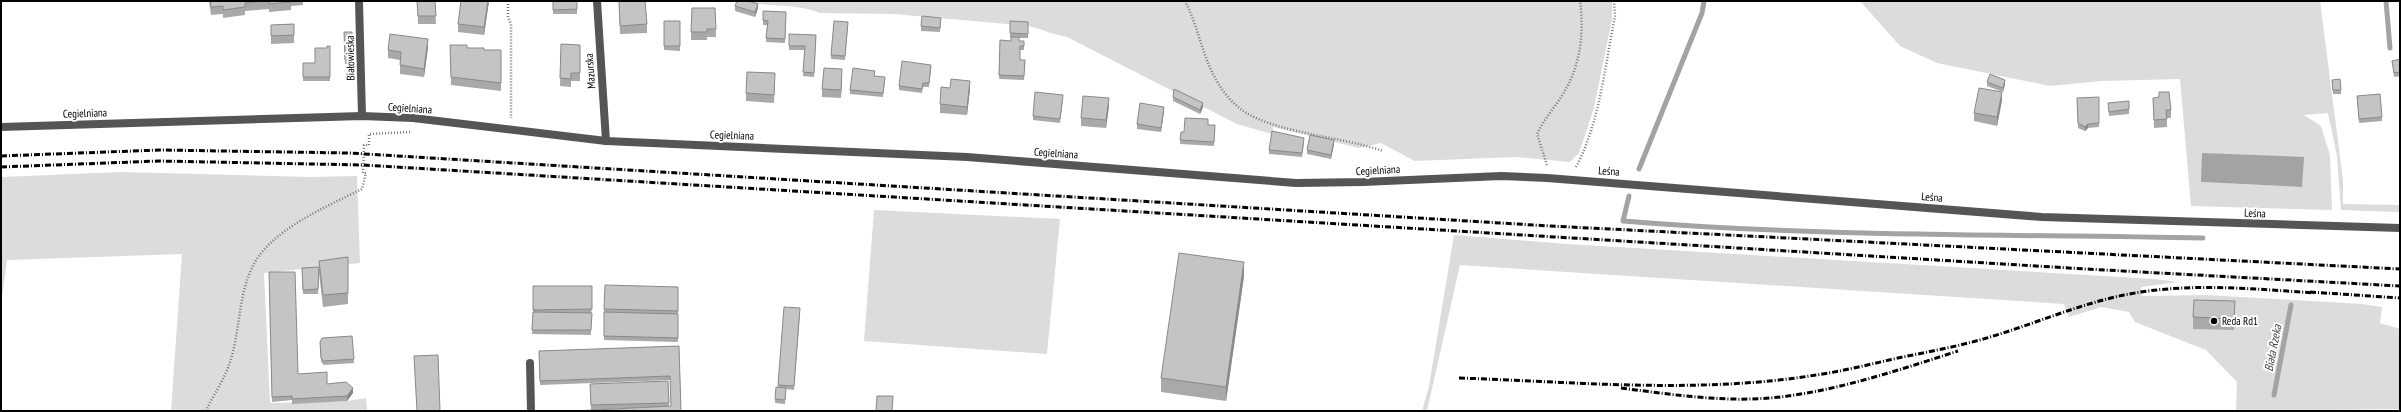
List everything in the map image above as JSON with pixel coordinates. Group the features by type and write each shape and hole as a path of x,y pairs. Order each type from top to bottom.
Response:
{"street":[{"name":"Białowieska","path":"359,1 362,116"},
{"name":"Mazurska","path":"597,1 606,141"},
{"name":"Cegielniana","path":"1,126 362,116 413,118 606,141 951,156 1296,183 1363,182 1463,177"},
{"name":"Leśna","path":"1463,177 1547,178 2042,217 2400,228"},
{"path":"530,363 531,411"}],"path":[{"path":"508,1 508,17 511,24 511,118"},
{"path":"1185,1 1193,15 1212,72 1223,91 1235,104 1250,115 1274,124 1383,151"},
{"path":"1548,166 1537,134 1545,117 1566,88 1579,57 1580,1"},
{"path":"1576,168 1586,148 1597,104 1615,16 1614,1"},
{"path":"206,411 230,363 251,269 267,246 305,218 362,189 366,174 362,173 364,145 369,145 369,134 410,132"}],"shaded area":[{"path":"745,1 1612,1 1612,19 1594,108 1579,153 1570,162 1515,157 1415,161 1381,143 1359,148 1273,127 1272,134 1237,124 1067,37 1028,26 894,14 820,13 802,8"},
{"path":"1860,1 2320,1 2343,180 2343,204 2400,205 2400,212 2341,210 2337,156 2328,113 2304,115 2321,126 2330,155 2332,210 2191,206 2180,79 2102,81 2050,86 1937,63 1900,46","holes":["2303,157 2302,187 2201,182"]},
{"path":"2202,153 2304,157 2302,187 2201,182"},
{"path":"121,172 311,177 357,176 360,263 264,273 270,403 347,401 366,398 367,411 171,411 182,254 7,260 1,304 1,177"},
{"path":"874,210 1060,219 1047,354 864,341"},
{"path":"1454,235 1567,244 2155,279 2178,282 2141,287 2142,296 2207,295 2362,304 2382,307 2380,323 2400,329 2400,409 2236,411 2237,382 2206,350 2135,322 2129,312 2101,307 2069,317 2064,304 1460,265 1427,411 1422,411 1429,386"}],"building":[{"path":"210,1 264,1 245,3 245,7 223,10 223,6 211,7"},
{"path":"269,1 291,1 291,2 269,4"},
{"path":"417,1 435,1 436,16 418,16"},
{"path":"461,1 488,1 484,27 458,24"},
{"path":"553,1 577,1 577,9 553,10"},
{"path":"619,1 645,1 647,24 620,26"},
{"path":"737,1 748,1 758,4 755,12 735,6"},
{"path":"692,8 715,8 716,29 707,29 707,32 691,32"},
{"path":"763,11 786,12 785,39 766,38 768,21 763,20"},
{"path":"922,16 941,18 940,28 921,26"},
{"path":"664,21 680,21 680,46 664,46"},
{"path":"834,21 848,22 845,56 831,55"},
{"path":"1010,21 1028,22 1028,34 1010,33"},
{"path":"294,24 294,35 271,36 271,25"},
{"path":"344,32 352,32 352,60 345,60"},
{"path":"390,34 428,39 424,69 400,65 401,52 388,50"},
{"path":"789,34 816,35 814,73 803,72 805,46 789,46"},
{"path":"1011,37 1019,37 1019,41 1024,41 1024,46 1020,46 1020,60 1025,60 1024,76 999,75 1000,40 1011,41"},
{"path":"561,44 580,45 580,73 571,73 571,79 560,78"},
{"path":"450,45 467,45 467,48 484,48 484,50 501,50 501,83 451,77"},
{"path":"327,46 330,46 330,77 303,77 303,63 315,63 315,48 327,48"},
{"path":"2400,59 2400,72 2394,73 2392,61"},
{"path":"902,61 931,65 929,83 923,83 922,89 899,86"},
{"path":"824,68 842,69 841,90 822,89"},
{"path":"853,68 875,71 874,76 885,77 883,93 850,90"},
{"path":"747,72 775,73 774,95 746,93"},
{"path":"1990,74 2005,80 2003,88 1987,82"},
{"path":"951,79 970,81 967,107 940,104 941,87 950,88"},
{"path":"2340,79 2341,90 2333,90 2332,80"},
{"path":"1979,88 2002,92 1997,117 1974,113"},
{"path":"1174,89 1203,103 1200,110 1173,97"},
{"path":"1035,92 1063,95 1060,119 1033,116"},
{"path":"2159,92 2169,92 2171,110 2166,110 2167,119 2154,120 2153,98 2159,97"},
{"path":"2380,94 2382,117 2359,119 2357,96"},
{"path":"1083,96 1109,98 1106,120 1081,118"},
{"path":"2099,97 2099,123 2088,124 2085,127 2078,123 2077,98"},
{"path":"2129,101 2129,109 2109,112 2108,103"},
{"path":"1140,103 1164,107 1161,128 1137,124"},
{"path":"1185,118 1208,119 1208,125 1215,125 1214,142 1180,140 1181,132 1184,132"},
{"path":"1272,131 1304,138 1302,153 1269,150"},
{"path":"1310,135 1334,140 1331,155 1307,150"},
{"path":"1179,253 1244,262 1226,387 1161,378"},
{"path":"348,257 348,293 323,295 319,261"},
{"path":"319,267 318,289 303,290 302,268"},
{"path":"269,272 295,272 298,374 327,372 327,384 346,382 353,388 347,396 292,399 292,396 272,397"},
{"path":"605,285 678,287 678,311 604,309"},
{"path":"533,286 592,286 592,309 533,310"},
{"path":"2194,300 2235,301 2234,319 2193,317"},
{"path":"784,307 800,308 794,386 778,385"},
{"path":"533,312 592,313 591,330 532,330"},
{"path":"604,312 678,314 678,338 604,336"},
{"path":"352,336 354,359 324,361 321,358 320,342 322,338"},
{"path":"679,346 681,411 574,411 671,406 670,376 540,381 539,351"},
{"path":"438,355 440,411 417,411 414,356"},
{"path":"668,381 669,403 591,405 590,384"},
{"path":"776,387 786,388 785,400 775,399"},
{"path":"877,396 893,396 892,411 876,411"}],"waterway":[{"path":"1639,169 1702,13 1704,1"},
{"path":"2386,1 2390,48"},
{"path":"1629,196 1623,221 1768,230 1913,234 2203,238"},
{"name":"Biała Rzeka","path":"2274,395 2291,305"}],"railway":[{"path":"1,156 160,150 349,153 1550,226 2400,269"},
{"path":"1,167 159,161 363,165 2086,269 2400,286"},
{"path":"1459,378 1638,385 1728,384 1772,381 1837,372 1962,345 2000,334 2092,303 2148,291 2220,288 2316,293"},
{"path":"2310,292 2400,298"},
{"path":"1621,388 1704,398 1746,399 1788,396 1810,393 1853,383 1958,351"}],"place":[{"name":"Reda Rd1","path":"2214,321"}]}
